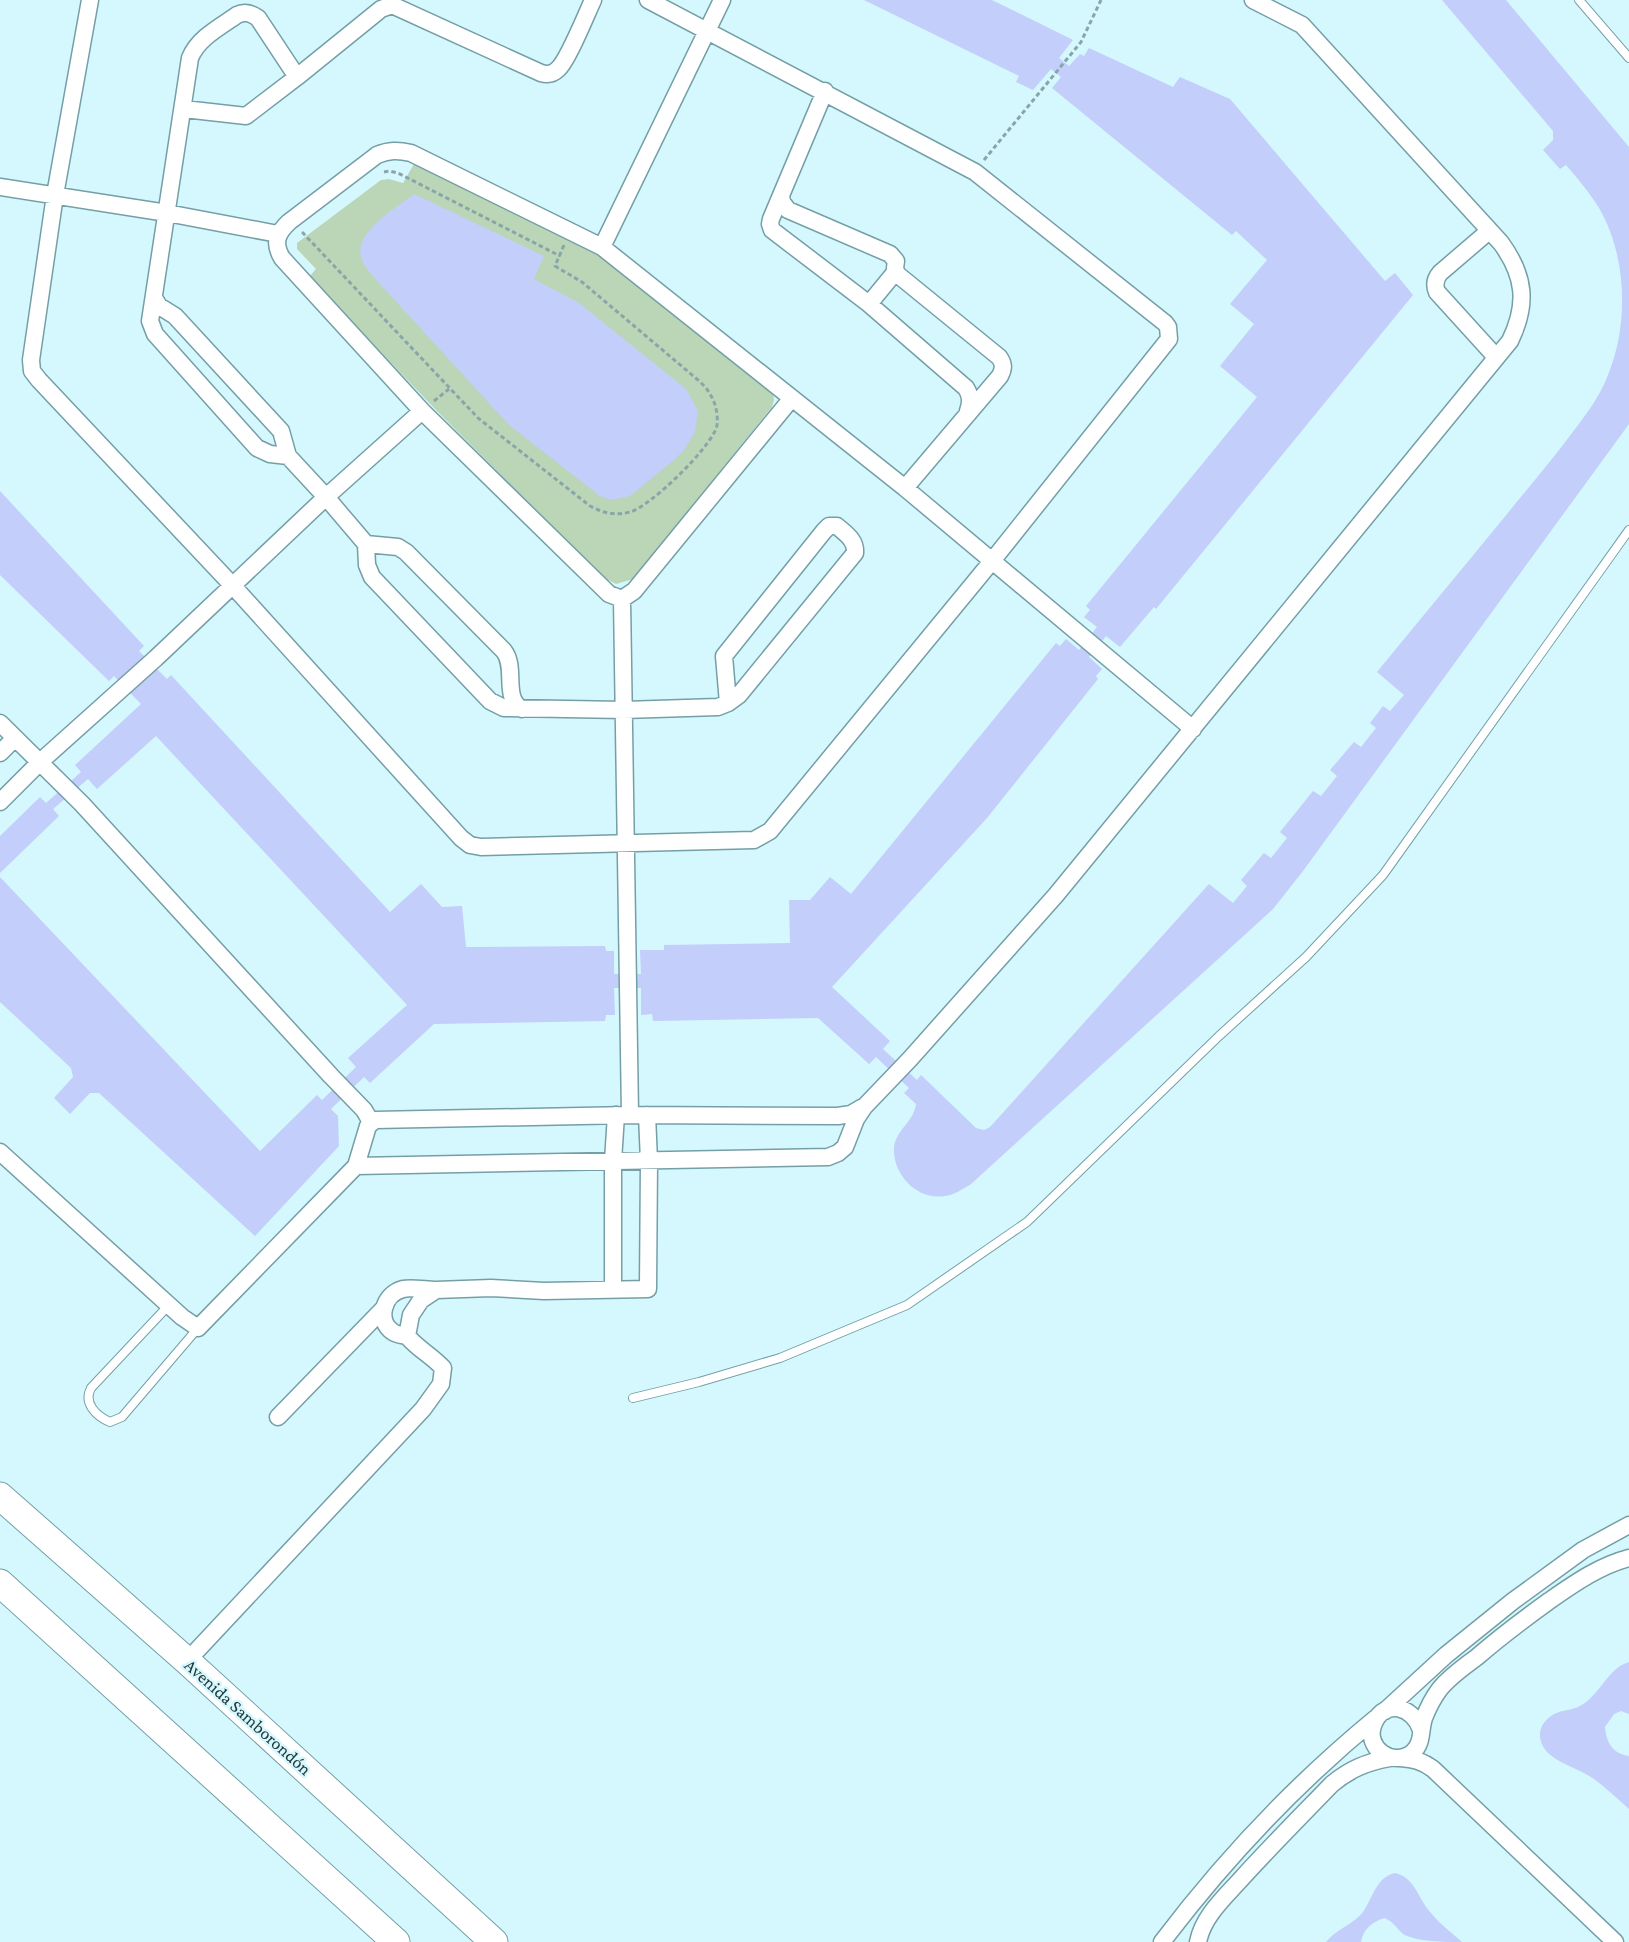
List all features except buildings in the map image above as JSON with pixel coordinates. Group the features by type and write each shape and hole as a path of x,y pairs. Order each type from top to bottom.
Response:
{"highway":[{"name":"Avenida Samborondón","path":"0,1496 187,1661 494,1942"},
{"path":"0,1583 396,1942"}],"street":[{"path":"90,0 55,195 31,360 32,371 233,585 461,838 471,845 481,847 754,840 770,831 992,561 1169,339 1170,332 1165,323 975,172 825,91 648,0"},
{"path":"184,109 246,116 381,9 392,5 547,75 563,64 593,0"},
{"path":"602,247 722,0"},
{"path":"356,1166 828,1157 838,1153 845,1147 855,1119 864,1107 910,1059 1056,895 1510,341 1522,307 1522,293 1520,277 1514,262 1501,243 1302,25 1253,0"},
{"path":"288,456 270,454 257,448 155,334 150,321 190,58 194,49 201,41 243,12 253,14 258,18 297,77"},
{"path":"825,91 771,219 772,230 869,304 966,388 971,402 968,411"},
{"path":"622,599 609,594 423,411 277,251 278,234 289,222 377,155 386,151 398,150 411,153 602,247 905,488 1193,729"},
{"path":"0,187 167,213 278,234"},
{"path":"782,195 782,202 788,210 890,254 896,261 896,271 869,304"},
{"path":"1489,231 1440,273 1435,287 1496,357"},
{"path":"896,271 999,357 1004,369 905,488"},
{"path":"154,298 159,306 175,316 281,431 288,456 366,544 367,565 372,577 490,701 504,708 624,710 718,707 728,703 739,695 855,553 854,541 837,526 830,526 824,531 724,656 728,703"},
{"path":"622,599 634,591 792,398"},
{"path":"0,802 40,762 156,658 326,497 423,411"},
{"path":"366,544 398,547 406,552 504,651 511,666 511,697 513,702 522,709"},
{"path":"278,1417 383,1309 389,1297 403,1289 491,1288 544,1291 648,1289 649,1161 631,1115 622,599"},
{"path":"0,723 82,804 356,1101 371,1122 356,1166 198,1328 169,1305 0,1152"},
{"path":"0,753 15,738"},
{"path":"371,1122 381,1119 631,1115 838,1116 851,1114 864,1107"},
{"path":"612,1290 613,1161 631,1115"},
{"path":"407,1336 411,1315 421,1300 436,1290"},
{"path":"187,1661 423,1409 441,1384 443,1368 434,1358 415,1346 407,1336 394,1333 385,1324 383,1309"},
{"path":"1162,1942 1191,1904 1248,1839 1332,1754 1446,1655 1513,1601 1583,1550 1629,1525"},
{"path":"1198,1942 1206,1922 1217,1906 1332,1784 1345,1773 1359,1766 1375,1760 1406,1756 1413,1752 1418,1745 1432,1701 1441,1688 1501,1636 1581,1579 1600,1568 1629,1558"},
{"path":"1433,1769 1422,1751 1421,1733 1414,1715 1399,1708 1380,1714 1373,1724 1372,1741 1382,1754 1394,1758 1414,1759 1433,1769 1615,1942"}],"lane":[{"path":"1579,0 1629,58"},
{"path":"633,1398 699,1382 780,1358 907,1305 1027,1222 1219,1036 1306,957 1383,875 1629,530"},
{"path":"169,1305 91,1388 88,1401 104,1419 110,1422 122,1417 198,1328"}],"path":[{"path":"975,172 1081,42 1101,0"},
{"path":"311,226 303,233 478,418 590,507 604,513 619,514 632,512 645,505 659,494 711,440 717,426 715,403 707,387 582,282 555,266 560,255 398,173 390,171 379,173"}],"green space":[{"path":"414,164 616,265 773,393 772,407 633,579 616,584 603,577 437,411 309,277 316,269 297,249 297,243 381,180 389,179 403,183"}],"water":[{"path":"864,0 992,0 1073,40 1059,58 1069,66 1080,54 1084,56 1089,48 1173,87 1180,77 1230,99 1385,281 1395,273 1413,295 1156,609 1154,607 1120,647 1106,636 1089,657 1102,669 1096,676 1098,679 987,818 832,987 890,1041 883,1049 917,1080 921,1075 976,1128 984,1130 990,1127 1209,884 1233,903 1247,886 1241,880 1264,853 1271,858 1287,838 1280,832 1313,791 1321,796 1337,776 1330,770 1354,742 1361,747 1376,728 1370,723 1383,706 1390,711 1404,695 1377,672 1564,443 1592,405 1608,375 1619,334 1622,290 1620,268 1608,227 1599,208 1584,186 1566,165 1560,169 1543,150 1553,140 1553,131 1442,0 1506,0 1629,147 1629,424 1273,909 970,1185 952,1194 935,1196 917,1190 909,1184 898,1168 894,1149 898,1136 915,1110 916,1104 904,1093 909,1088 876,1057 869,1064 818,1018 653,1021 652,1014 641,1015 641,988 614,988 615,1015 606,1015 605,1021 434,1024 370,1083 364,1077 331,1109 338,1116 339,1146 255,1236 99,1093 90,1093 70,1114 54,1098 73,1077 71,1068 0,1002 0,877 260,1151 317,1095 322,1100 356,1067 348,1058 407,1005 156,736 97,789 88,779 53,809 59,816 0,873 0,836 40,797 46,803 81,772 75,765 141,704 114,676 109,681 0,575 0,491 144,646 139,651 167,679 171,675 390,912 421,884 442,907 462,906 466,947 605,946 606,951 614,951 614,974 641,974 640,950 664,950 664,945 790,943 789,900 810,900 830,877 851,894 1056,643 1060,646 1066,639 1079,650 1097,627 1084,617 1090,610 1086,606 1257,397 1220,366 1254,324 1230,304 1267,260 1236,231 1232,235 1052,88 1061,77 1051,69 1033,90 1016,82 1019,76"},
{"path":"414,194 544,256 534,279 579,303 686,389 698,411 695,432 684,450 630,496 610,500 600,496 509,425 369,272 363,262 360,250 369,231 377,222"},
{"path":"1629,1662 1629,1714 1621,1711 1614,1714 1605,1727 1611,1746 1619,1753 1629,1756 1629,1809 1594,1779 1548,1753 1541,1742 1540,1731 1551,1716 1585,1703 1615,1670"},
{"path":"1395,1873 1402,1875 1412,1884 1435,1917 1462,1942 1431,1941 1409,1937 1385,1918 1369,1926 1361,1942 1326,1942 1363,1912 1379,1883"}]}
